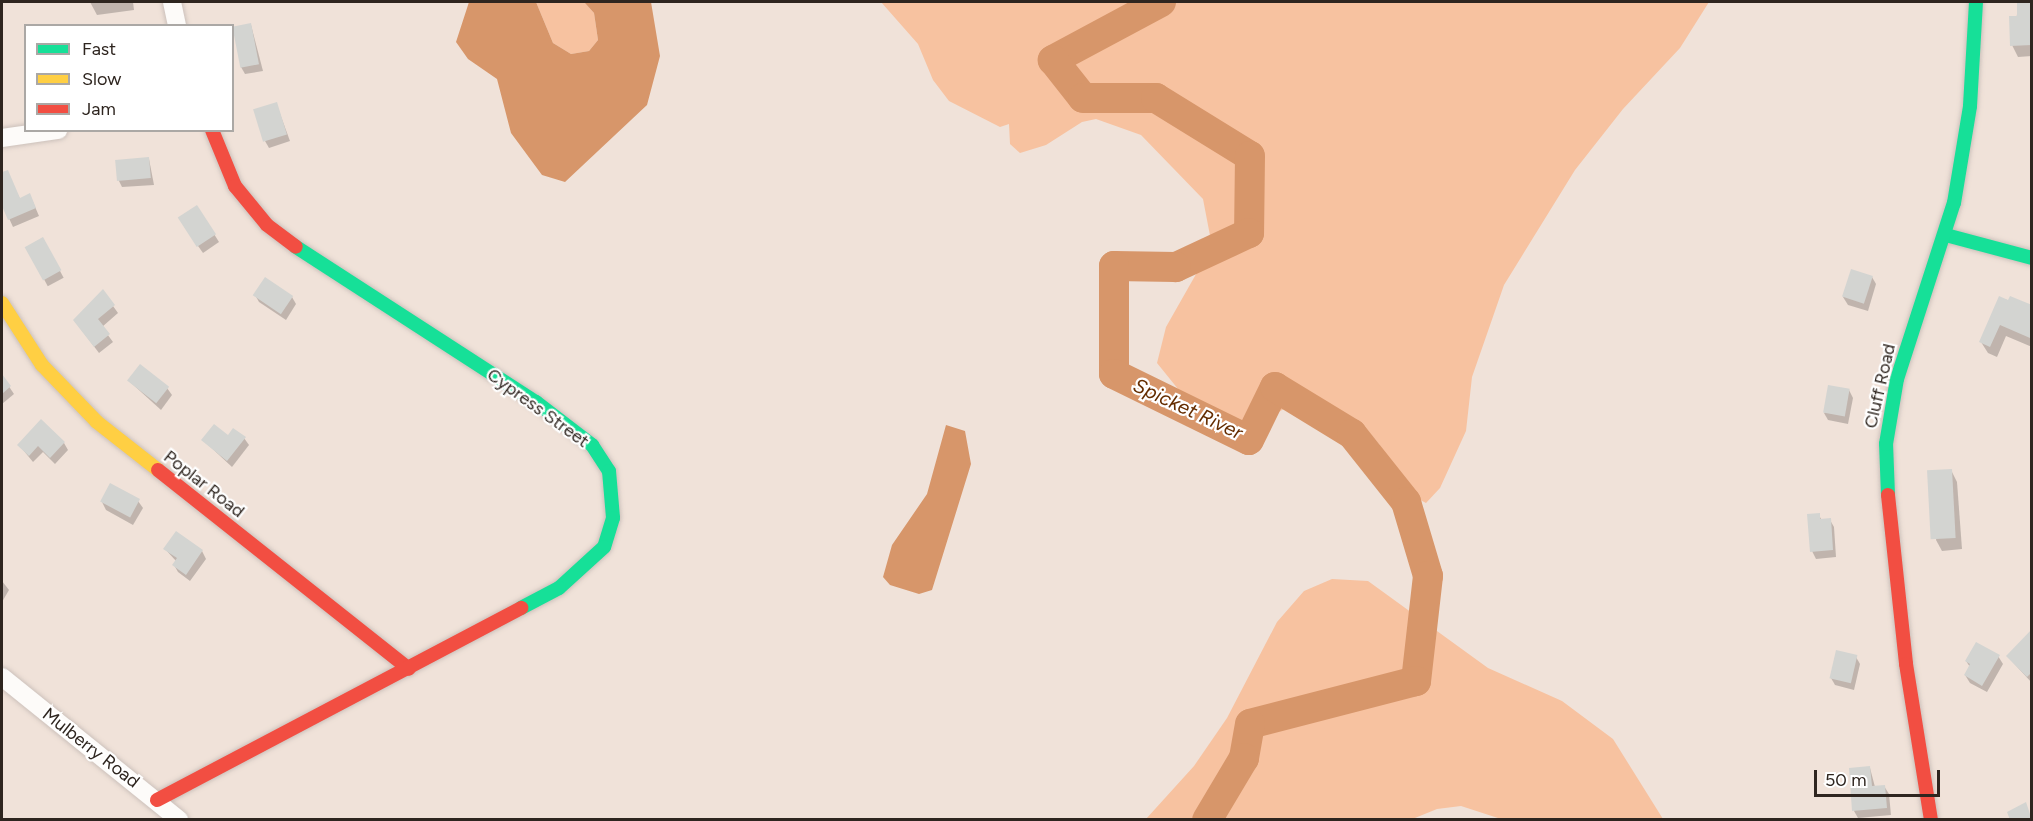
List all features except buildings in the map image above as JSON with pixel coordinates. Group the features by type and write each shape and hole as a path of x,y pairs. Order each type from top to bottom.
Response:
{"street":[{"path":"172,2 177,24"},
{"name":"Cluff Road","path":"1931,819 1906,664 1887,486 1886,444 1897,379 1946,235 1970,106 1976,2"},
{"path":"2,138 44,132"},
{"name":"Cypress Street","path":"157,800 546,596 593,561 604,547 613,518 609,471 592,445 566,423 309,258 267,225 235,186 213,132"},
{"path":"1946,235 2031,258"},
{"name":"Poplar Road","path":"2,303 42,365 97,422 409,669"},
{"name":"Mulberry Road","path":"2,677 179,819"}],"shaded area":[{"path":"469,2 536,2 553,43 571,54 589,51 598,40 594,13 584,2 651,2 660,56 647,105 565,182 542,175 511,133 497,79 468,59 456,42"},
{"path":"536,2 584,2 594,13 598,40 589,51 571,54 553,43"},
{"path":"881,2 1709,2 1680,48 1623,109 1575,170 1504,285 1472,377 1466,431 1440,488 1426,503 1409,494 1379,444 1362,424 1308,402 1289,406 1235,437 1212,431 1157,363 1166,327 1212,246 1203,199 1141,135 1096,119 1082,122 1046,145 1020,153 1010,144 1009,124 1000,127 949,101 933,80 918,44"},
{"path":"946,425 965,431 971,464 932,590 919,594 890,585 883,577 892,545 927,494"},
{"path":"1332,579 1368,581 1488,668 1562,701 1613,739 1663,819 1501,819 1461,806 1437,809 1410,820 1146,819 1194,766 1227,718 1277,622 1304,591"}],"waterway":[{"name":"Spicket River","path":"1161,2 1053,60 1083,98 1156,98 1250,156 1249,233 1176,267 1114,266 1114,374 1249,440 1275,387 1352,434 1406,502 1428,576 1416,681 1250,724 1244,758 1207,820"}],"traffic: fast":[{"path":"1888,495 1886,444 1897,379 1954,203 1970,106 1976,2"},
{"path":"1946,235 2032,258"},
{"path":"296,247 536,402 592,445 609,471 613,518 604,547 559,588 521,608"}],"traffic: slow":[{"path":"2,303 42,365 97,422 158,470"}],"traffic: jam":[{"path":"213,132 235,186 267,225 296,247"},
{"path":"158,470 409,669"},
{"path":"1888,495 1906,664 1931,820"},
{"path":"157,800 521,608"}]}
